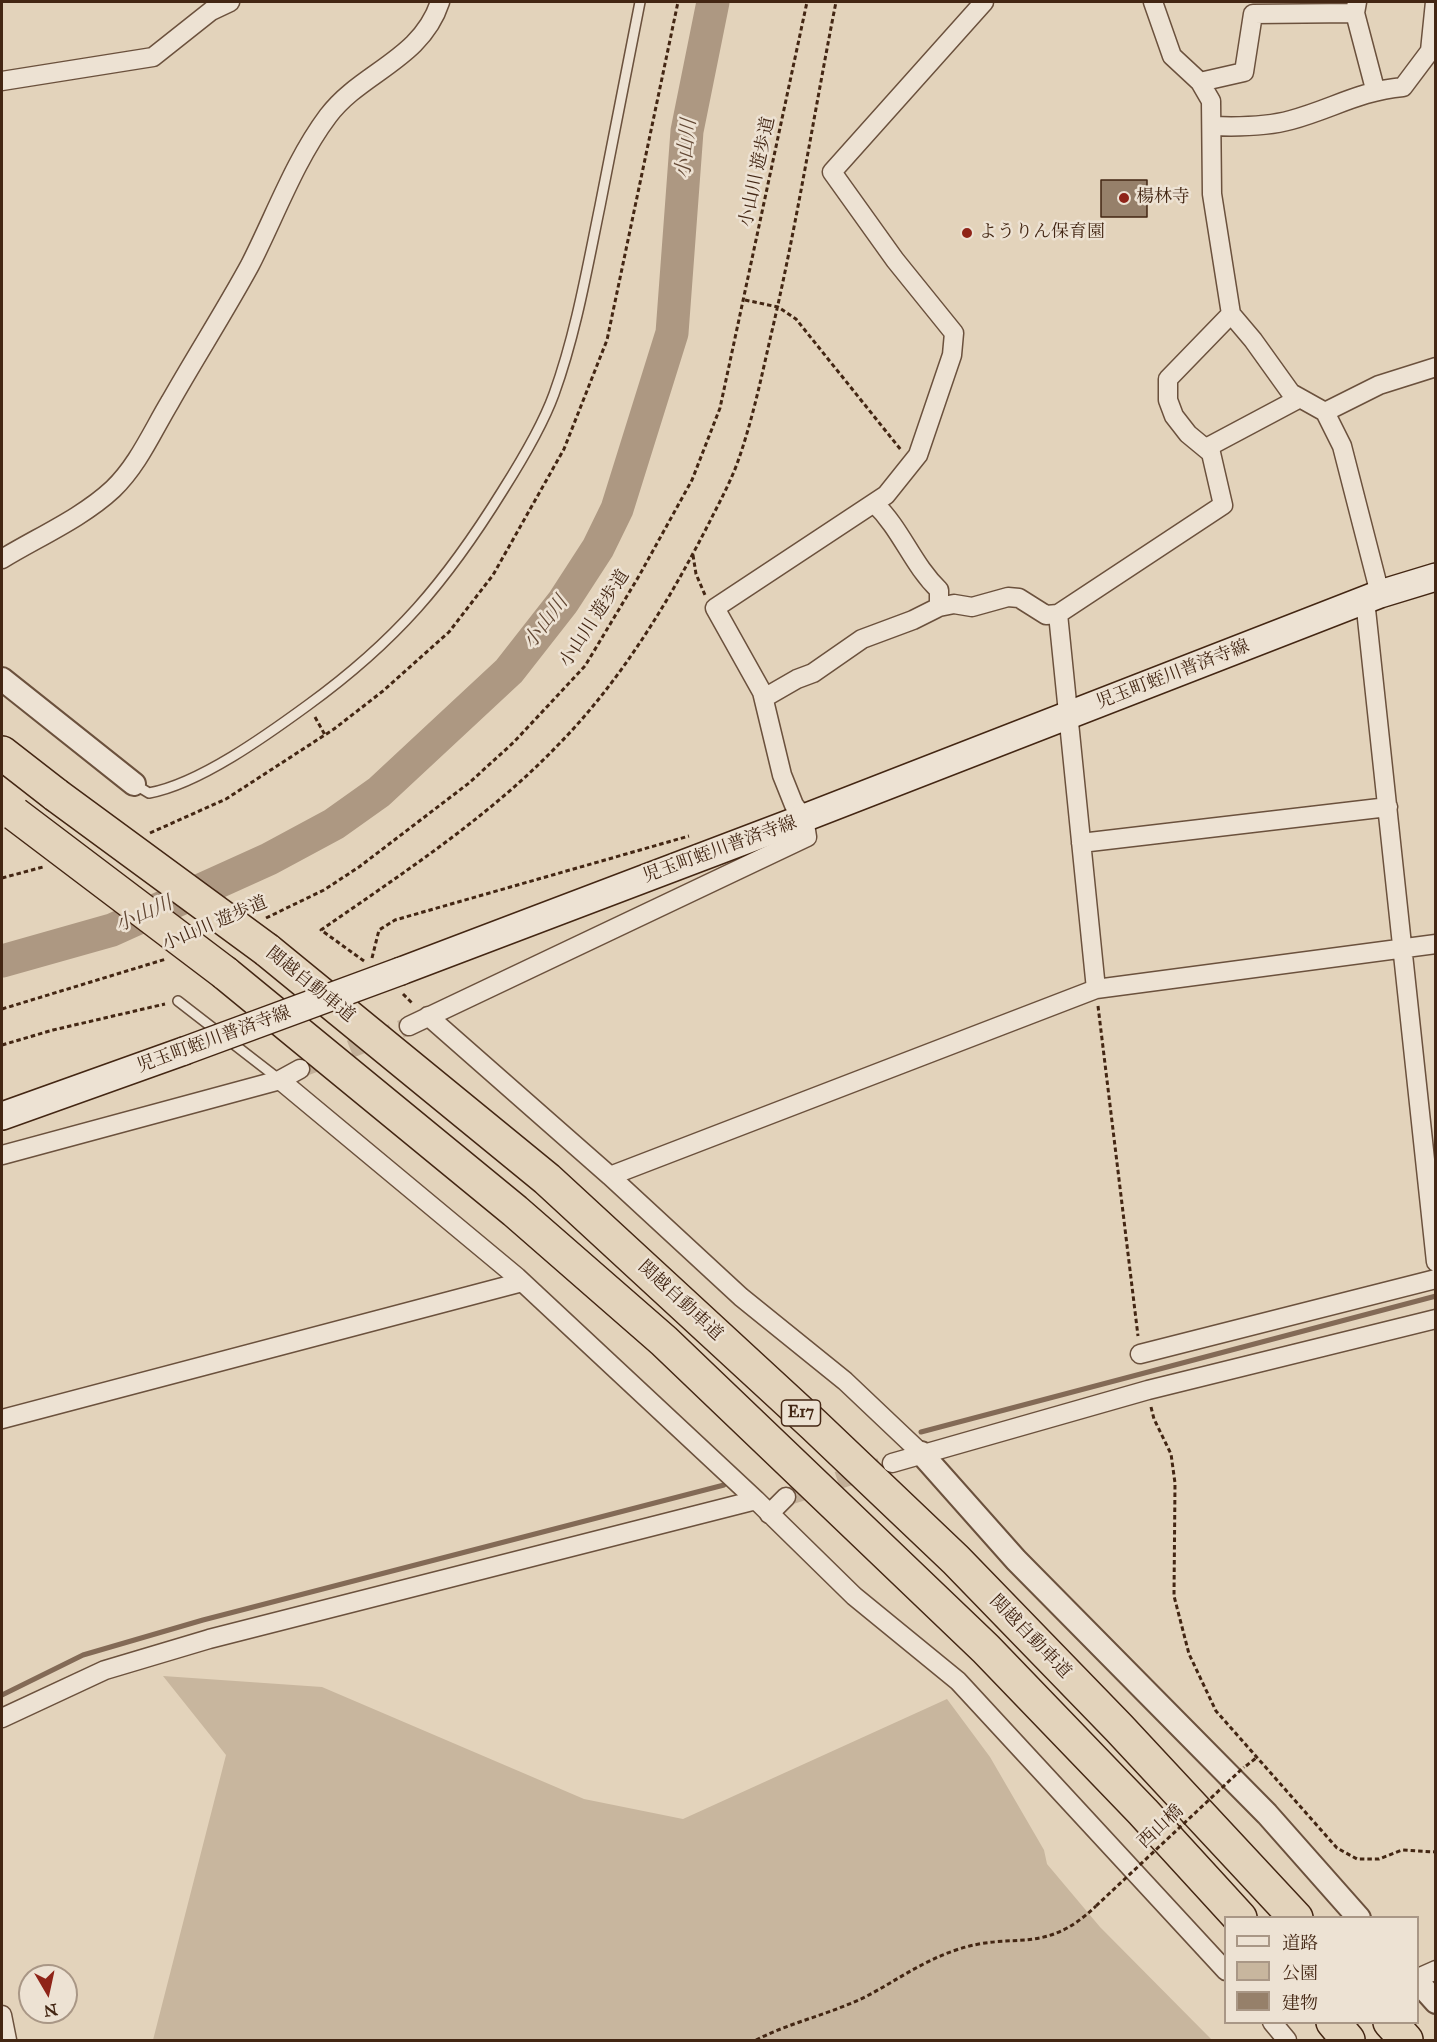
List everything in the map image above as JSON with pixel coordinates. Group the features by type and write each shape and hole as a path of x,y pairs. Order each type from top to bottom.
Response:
{"highway":[{"name":"関越自動車道","path":"2,753 56,795 265,935 547,1179 814,1425 964,1569 1119,1728 1295,1916"},
{"name":"E17","path":"8,809 225,974 515,1211 664,1341 986,1649 1143,1812 1239,1916"},
{"path":"1335,2024 1348,2040"},
{"path":"1392,2024 1406,2040"}],"main road":[{"name":"児玉町蛭川普済寺線","path":"2,1116 184,1051 398,979 1372,597 1436,578"}],"street":[{"path":"2,81 153,57 211,11 230,2"},
{"path":"2,559 94,503 128,473 249,267 309,147 327,117 342,99 395,63 413,46 426,29 440,2"},
{"path":"410,1026 807,837 804,818 794,805 782,775 764,698 715,608 886,495 918,455 952,355 954,333 895,260 832,172 984,2"},
{"path":"1153,2 1172,56 1200,82 1211,101 1212,194 1231,314 1291,393 1325,412 1342,446 1372,597 1388,807 1436,1262"},
{"path":"1212,126 1237,127 1290,120 1375,89 1403,87 1433,50 1435,2"},
{"path":"1200,82 1244,72 1253,14 1356,7 1375,89"},
{"path":"764,698 796,679 813,674 862,639 913,620 939,607 954,604 972,607 1008,597 1019,598 1046,615 1058,614 1223,505 1211,453 1188,434 1174,416 1168,400 1168,379 1231,314"},
{"path":"1325,412 1379,385 1436,368"},
{"path":"1206,448 1300,398"},
{"path":"874,502 893,521 925,577 939,590 939,607"},
{"path":"1058,614 1096,989"},
{"path":"2,679 134,784"},
{"path":"1081,843 1388,807"},
{"path":"610,1176 1096,989 1436,944"},
{"path":"428,1016 610,1176 741,1297 846,1381 921,1453 1016,1560 1267,1814 1358,1916"},
{"path":"2,1155 280,1080 300,1069"},
{"path":"280,1080 522,1282 756,1500 854,1596 958,1681 1224,1969"},
{"path":"1140,1354 1436,1280"},
{"path":"2,1419 522,1282"},
{"path":"892,1464 921,1453 1148,1390 1436,1319"},
{"path":"770,1514 786,1497"},
{"path":"2,1718 105,1670 198,1642 756,1500"},
{"path":"1419,1979 1436,1970"},
{"path":"1419,1981 1436,2002"},
{"path":"2,2015 7,2040"},
{"path":"1274,2024 1287,2040"}],"lane":[{"path":"134,784 149,793 160,791 206,770 270,733 330,689 399,629 435,590 471,540 532,440 553,396 568,350 591,254 640,2"},
{"path":"178,1001 280,1080"}],"path":[{"path":"142,835 226,799 325,735 383,691 449,632 493,575 564,449 607,340 678,2"},
{"name":"小山川 遊歩道","path":"265,935 469,783 514,742 585,666 639,576 692,480 720,408 745,300 807,2"},
{"path":"693,835 395,920 379,930 370,965 321,930 487,809 559,745 607,686 660,613 736,467 753,414 778,307 836,2"},
{"path":"745,300 778,307 796,319 912,463"},
{"path":"693,553 696,574 704,594 715,608"},
{"path":"320,724 325,735"},
{"path":"2,878 45,866"},
{"name":"小山川 遊歩道","path":"2,1009 168,958"},
{"path":"398,979 428,1016"},
{"path":"1096,989 1140,1354"},
{"path":"2,1045 53,1030 178,1001"},
{"path":"1148,1390 1154,1419 1171,1454 1175,1483 1174,1596 1189,1654 1216,1711 1337,1848 1357,1859 1379,1859 1402,1850 1436,1852"},
{"name":"西山橋","path":"756,2040 867,1996 924,1962 951,1952 984,1944 1040,1940 1054,1936 1085,1917 1256,1758"}],"green space":[{"path":"163,1676 322,1687 584,1799 683,1819 947,1699 990,1757 1044,1850 1047,1864 1100,1927 1212,2040 153,2040 226,1755"}],"building":[{"name":"楊林寺","path":"1101,180 1147,180 1147,217 1101,217"}],"waterway":[{"name":"小山川","path":"2,961 112,930 269,859 334,824 379,792 509,671 563,602 598,548 617,509 672,333 687,131 713,2"},
{"path":"921,1432 1436,1296"},
{"path":"2,1695 83,1655 203,1620 724,1485"}],"tunnel":[{"path":"300,1069 409,1026"},
{"path":"786,1497 892,1463"}],"place":[{"name":"楊林寺","path":"1124,198"},
{"name":"ようりん保育園","path":"967,233"}]}
